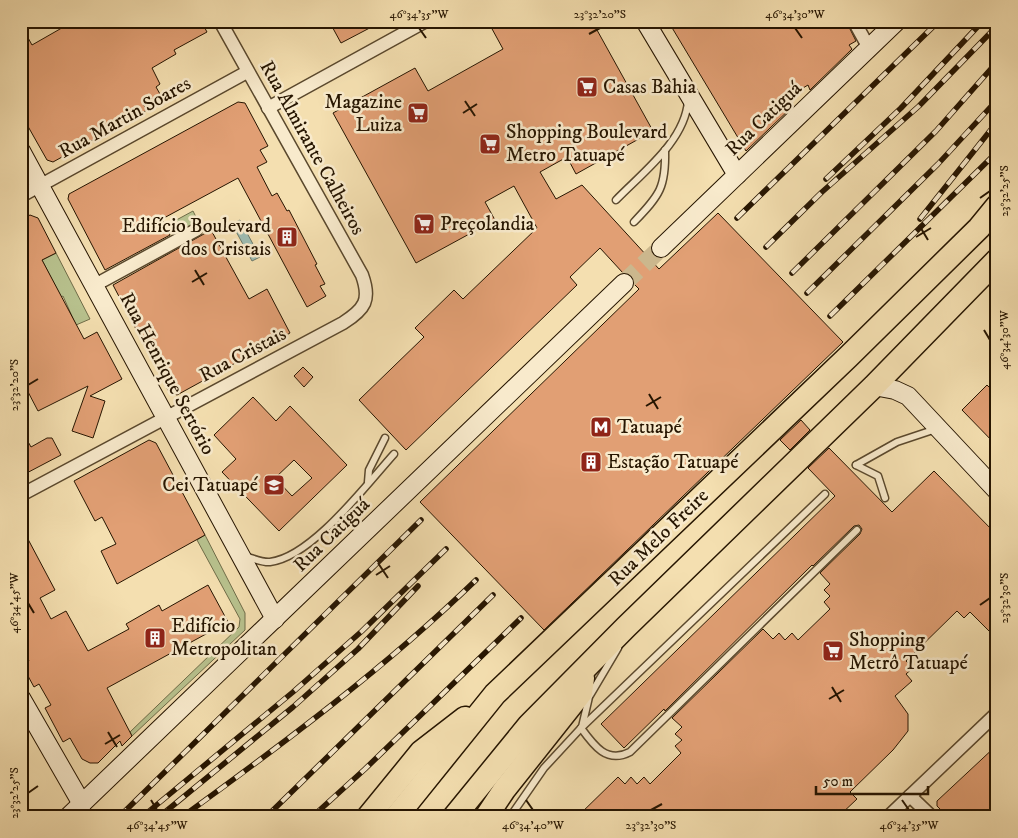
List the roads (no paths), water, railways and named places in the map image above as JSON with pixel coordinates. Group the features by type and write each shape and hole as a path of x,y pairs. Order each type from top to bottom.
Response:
{"highway":[{"name":"Rua Melo Freire","path":"396,817 495,694 854,351 979,228 997,206"},
{"name":"Rua Melo Freire","path":"454,817 529,725 626,627 995,267"},
{"path":"486,817 504,790 581,693 584,670"},
{"path":"368,817 421,752 495,694"}],"main road":[{"path":"644,21 737,175"},
{"name":"Rua Catiguá","path":"661,248 897,21"},
{"name":"Rua Henrique Sertório","path":"21,150 166,416 238,554 275,619"},
{"name":"Rua Catiguá","path":"68,817 624,283"},
{"path":"874,386 896,390 908,396 997,491"},
{"path":"21,698 82,804"}],"street":[{"name":"Rua Almirante Calheiros","path":"220,21 362,275 367,295"},
{"path":"268,108 426,21"},
{"path":"854,21 869,48"},
{"name":"Rua Martin Soares","path":"21,196 247,72"},
{"path":"95,285 196,230"},
{"name":"Rua Cristais","path":"21,495 343,323 354,316 363,306 367,295"},
{"path":"888,817 997,713"},
{"path":"910,796 932,817"}],"lane":[{"path":"616,200 665,150 682,124 687,112 688,95"},
{"path":"634,222 655,200 666,176 665,150"},
{"path":"885,498 878,476 856,465 897,442 939,428"},
{"path":"368,482 370,470 384,438"},
{"path":"238,554 269,562 298,553 329,526 394,454"},
{"path":"510,817 544,768 581,728 825,494"},
{"path":"581,728 594,746 609,756 621,757 630,752 857,530"},
{"path":"581,728 589,697 621,642 626,627"},
{"path":"504,790 544,768"}],"water":[{"path":"240,220 260,257 252,261 232,224"}],"tunnel":[{"path":"624,283 661,248"}],"railway":[{"path":"737,218 939,21"},
{"path":"826,179 901,108 983,21"},
{"path":"766,247 822,192 919,106 997,26"},
{"path":"792,273 936,131 997,62"},
{"path":"807,293 938,164 997,100"},
{"path":"920,219 997,122"},
{"path":"830,316 997,152"},
{"path":"119,817 421,520"},
{"path":"142,817 293,692 362,631 446,549"},
{"path":"182,817 333,704 406,644 476,580"},
{"path":"159,817 293,707 358,649 418,586"},
{"path":"266,817 493,595"},
{"path":"312,817 365,769 521,618"}],"place":[{"name":"Casas Bahia","path":"587,87"},
{"name":"Magazine Luiza","path":"418,113"},
{"name":"Shopping Boulevard Metro Tatuapé","path":"490,144"},
{"name":"Preçolandia","path":"424,224"},
{"name":"Edifício Boulevard dos Cristais","path":"287,237"},
{"name":"Tatuapé","path":"601,427"},
{"name":"Estação Tatuapé","path":"591,462"},
{"name":"Cei Tatuapé","path":"274,485"},
{"name":"Edifício Metropolitan","path":"155,638"},
{"name":"Shopping Metrô Tatuapé","path":"833,651"}]}
